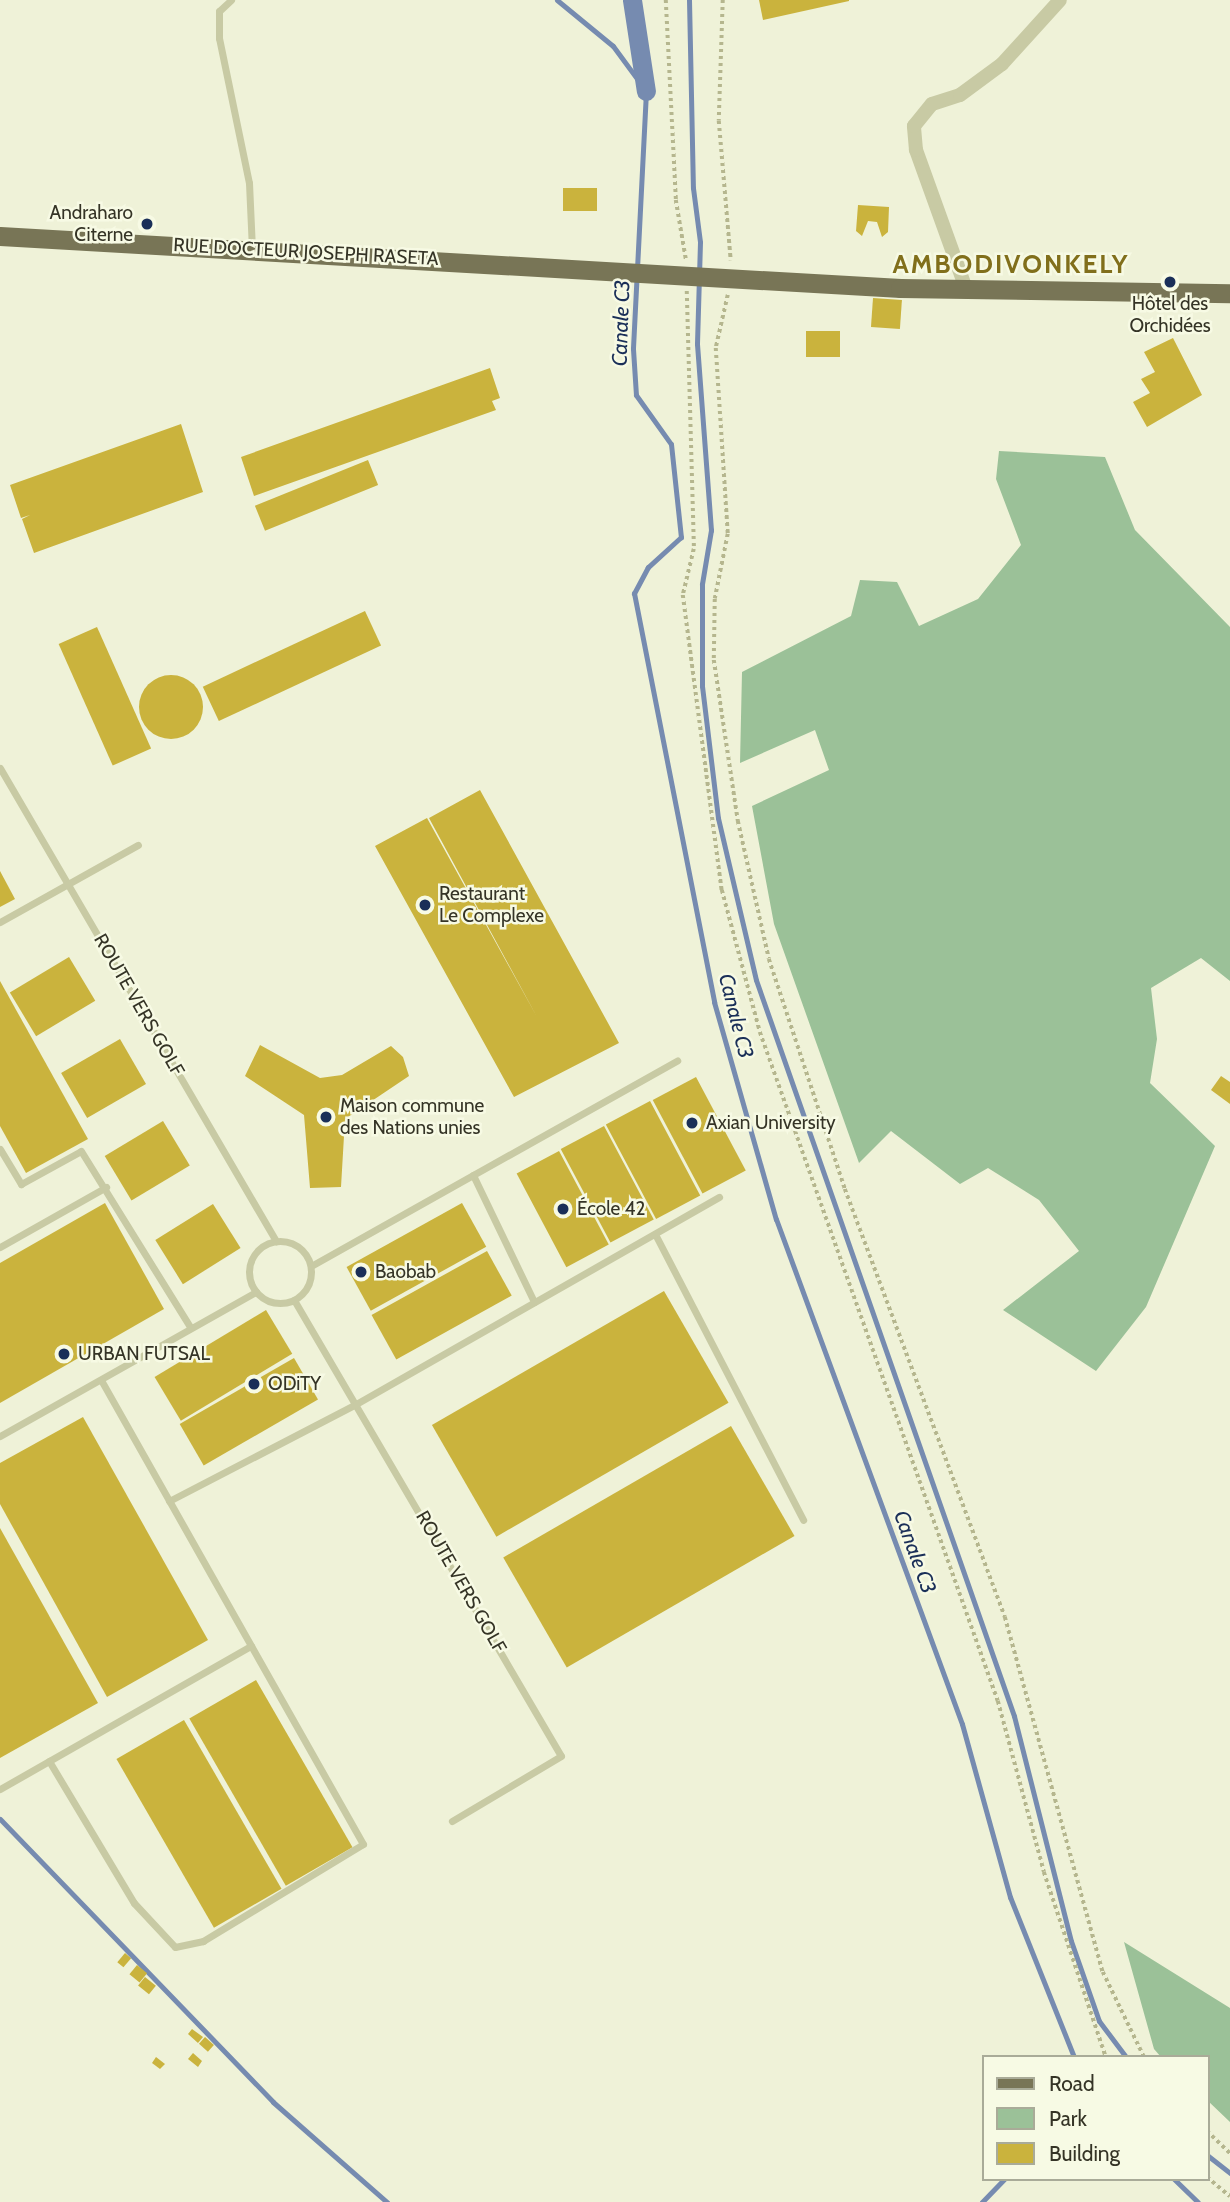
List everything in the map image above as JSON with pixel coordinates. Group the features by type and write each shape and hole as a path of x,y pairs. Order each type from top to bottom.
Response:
{"main road":[{"name":"RUE DOCTEUR JOSEPH RASETA","path":"0,236 732,274"},
{"path":"732,274 965,286 1230,293"}],"street":[{"path":"965,286 916,150 914,126 932,104 960,96 1002,64 1060,0"}],"lane":[{"path":"231,0 219,11 219,38 249,183 252,250"},
{"name":"ROUTE VERS GOLF","path":"0,768 276,1241"},
{"path":"0,922 138,845"},
{"path":"311,1266 677,1061"},
{"path":"0,1149 20,1184 81,1152 106,1187 190,1327"},
{"path":"473,1175 534,1302"},
{"path":"0,1247 106,1187"},
{"path":"169,1501 356,1404 719,1198"},
{"path":"655,1234 803,1520"},
{"path":"276,1241 297,1245 311,1266 309,1284 294,1300 273,1303 256,1292 249,1277 253,1257 276,1241"},
{"path":"0,1436 256,1292"},
{"name":"ROUTE VERS GOLF","path":"294,1300 561,1756 452,1821"},
{"path":"48,1761 134,1903 176,1947 203,1941 363,1844 101,1380"},
{"path":"0,1789 251,1646"}],"path":[{"path":"666,0 676,200 687,272 694,549 684,595 722,890 760,1032 998,1701 1044,1872 1105,2055"},
{"path":"723,0 719,121 732,274 716,348 728,534 715,600 714,660 738,821 769,959 845,1189 1005,1616 1103,1972 1143,2055"},
{"path":"1209,2133 1230,2153"},
{"path":"1209,2179 1230,2196"}],"green space":[{"path":"999,451 1105,457 1135,530 1230,627 1230,981 1201,958 1151,988 1157,1039 1150,1083 1215,1146 1146,1307 1096,1371 1003,1310 1079,1251 1039,1200 988,1168 960,1184 891,1131 859,1163 774,924 752,806 829,770 815,730 740,763 742,672 851,616 860,580 897,582 919,626 978,599 1021,545 996,479"},
{"path":"1124,1942 1230,2008 1230,2122 1209,2102 1209,2055 1159,2055 1154,2049"}],"building":[{"path":"759,0 849,0 849,1 763,20"},
{"path":"563,188 597,188 597,211 563,211"},
{"path":"858,205 889,207 888,232 882,237 877,222 868,221 862,236 856,231"},
{"path":"873,298 902,300 900,329 871,327"},
{"path":"806,331 840,331 840,357 806,357"},
{"path":"1173,338 1202,395 1147,427 1133,402 1150,393 1141,379 1155,372 1144,352"},
{"path":"490,368 500,398 492,401 496,410 254,496 241,457"},
{"path":"181,424 203,492 34,553 22,519 30,515 21,518 10,485"},
{"path":"368,460 378,485 265,531 255,506"},
{"path":"365,611 381,645 219,721 203,687"},
{"path":"97,627 151,749 113,766 59,644"},
{"path":"171,675 194,684 203,707 194,730 171,739 148,730 139,707 148,684"},
{"path":"480,790 619,1043 514,1097 375,846 427,818 537,1017 429,818"},
{"path":"0,871 15,899 0,907"},
{"path":"69,957 95,1001 36,1036 10,993"},
{"path":"0,981 88,1139 26,1173 0,1126"},
{"path":"120,1039 146,1084 87,1118 61,1073"},
{"name":"Maison commune des Nations unies","path":"260,1045 320,1078 342,1075 391,1046 403,1057 409,1076 345,1119 341,1187 310,1188 304,1115 245,1076"},
{"path":"1221,1076 1230,1082 1230,1104 1211,1090"},
{"path":"696,1077 746,1171 702,1194 653,1100"},
{"path":"650,1101 700,1195 656,1219 606,1124"},
{"path":"163,1121 190,1166 131,1201 105,1156"},
{"path":"604,1126 654,1220 610,1243 561,1149"},
{"name":"École 42","path":"559,1151 609,1245 566,1267 517,1174"},
{"path":"105,1203 164,1309 0,1403 0,1263"},
{"path":"462,1203 486,1247 371,1311 347,1267"},
{"path":"213,1204 241,1248 183,1284 155,1240"},
{"path":"487,1251 512,1296 396,1360 372,1315"},
{"path":"664,1291 729,1403 496,1537 432,1425"},
{"path":"266,1310 292,1354 181,1421 155,1377"},
{"path":"294,1358 318,1400 204,1466 180,1424"},
{"path":"83,1417 208,1640 107,1697 0,1504 0,1463"},
{"path":"731,1426 795,1536 567,1667 503,1558"},
{"path":"0,1528 98,1703 0,1758"},
{"path":"256,1680 352,1847 286,1886 189,1718"},
{"path":"184,1720 282,1889 214,1928 116,1759"},
{"path":"125,1953 131,1958 123,1967 117,1962"},
{"path":"137,1965 147,1973 140,1983 129,1974"},
{"path":"145,1977 156,1986 149,1994 138,1986"},
{"path":"192,2029 203,2037 198,2043 188,2034"},
{"path":"205,2037 214,2045 208,2052 199,2044"},
{"path":"193,2053 202,2061 198,2067 188,2059"},
{"path":"156,2057 165,2064 160,2069 152,2063"}],"waterway":[{"name":"Canale C3","path":"557,0 613,46 646,91 633,349 636,395 671,444 681,537 648,567 634,593 714,1002 776,1219 962,1724 1010,1897 1073,2055"},
{"path":"632,0 646,91"},
{"path":"689,0 693,188 700,242 697,344 711,530 702,584 702,686 718,818 756,980 1014,1716 1071,1941 1099,2021 1124,2055"},
{"path":"0,1819 273,2102 387,2202"},
{"path":"1209,2157 1230,2173"},
{"path":"982,2202 1002,2181"},
{"name":"Canale C3","path":"1176,2181 1198,2202"}],"place":[{"name":"Andraharo Citerne","path":"147,224"},
{"name":"Hôtel des Orchidées","path":"1170,282"},
{"name":"Restaurant Le Complexe","path":"425,905"},
{"name":"Maison commune des Nations unies","path":"326,1117"},
{"name":"Axian University","path":"692,1123"},
{"name":"École 42","path":"563,1209"},
{"name":"Baobab","path":"361,1272"},
{"name":"URBAN FUTSAL","path":"64,1354"},
{"name":"ODiTY","path":"254,1384"}],"district":[{"name":"AMBODIVONKELY","path":"1011,265"}]}
